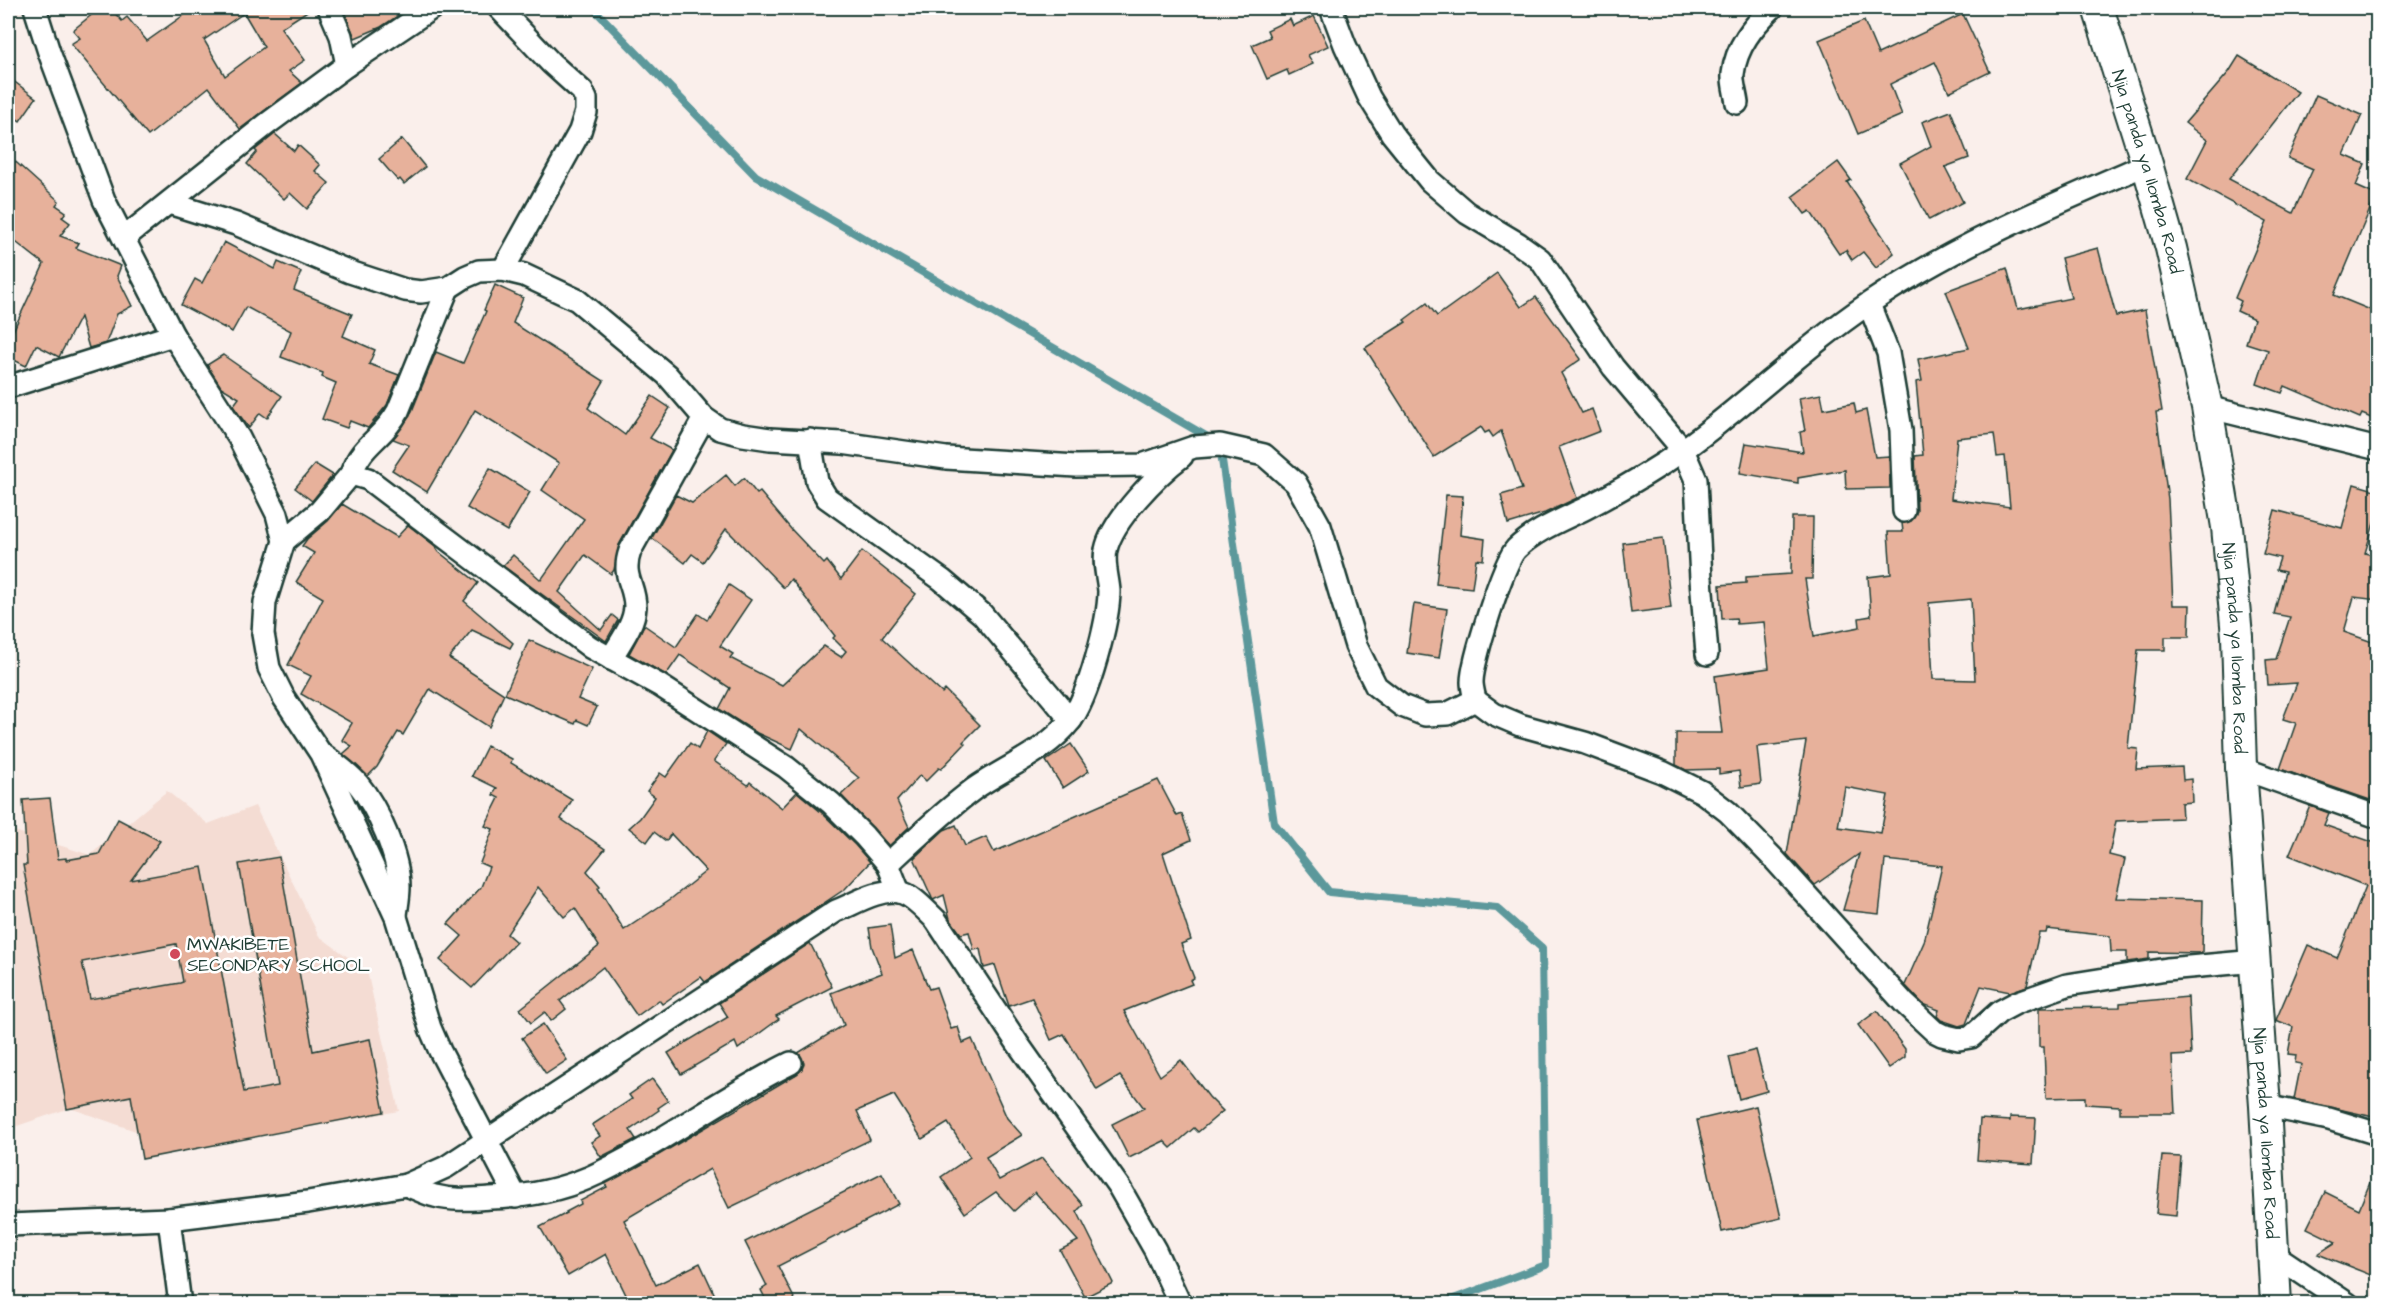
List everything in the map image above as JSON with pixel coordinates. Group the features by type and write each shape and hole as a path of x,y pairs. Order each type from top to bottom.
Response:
{"main road":[{"name":"Njia panda ya Ilomba Road","path":"2098,8 2171,248 2207,407 2227,527 2237,636 2241,768 2256,961 2276,1304"}],"street":[{"path":"35,8 104,200 173,335 239,438 277,514 284,541 265,602 263,634 269,668 284,698 321,754 396,917 436,1043 516,1197"},
{"path":"329,8 341,36 347,65"},
{"path":"124,238 267,124 347,65 432,8"},
{"path":"499,8 551,63 582,91 586,99 586,112 580,130 502,270"},
{"path":"1331,8 1369,97 1392,134 1430,181 1467,213 1519,244 1540,260 1613,367 1683,450 1690,464 1697,490 1707,654"},
{"path":"1737,103 1733,76 1738,54 1747,36 1772,8"},
{"path":"2147,164 2060,201 1950,254 1869,304 1818,340 1683,450 1602,500 1530,537 1514,551 1502,574 1472,681 1475,700 1494,714 1520,725 1613,753 1662,772 1702,792 1728,812 1773,858 1905,1004 1934,1031 1942,1035 1959,1039 1971,1037 1999,1012 2016,1002 2067,985 2178,968 2256,961"},
{"path":"169,203 236,224 390,287 421,292 448,288 465,277 479,272 502,270 524,275 577,300 668,375 704,418 720,429 743,435 864,446 946,458 1076,466 1142,465 1194,447 1220,445 1264,455 1296,483 1320,526 1356,646 1376,686 1402,705 1425,715 1447,714 1475,700"},
{"path":"284,541 320,511 351,474 363,449 389,427 398,411 448,288"},
{"path":"1869,304 1888,353 1901,430 1904,511"},
{"path":"8,387 173,335"},
{"path":"2207,407 2378,449"},
{"path":"611,659 628,629 635,606 626,572 630,551 704,418"},
{"path":"810,440 818,482 827,498 942,580 982,614 1071,720"},
{"path":"888,864 924,830 973,790 1054,738 1071,720 1088,680 1107,614 1109,591 1105,552 1110,539 1135,502 1156,478 1194,447"},
{"path":"351,474 359,475 376,485 590,647 659,685 786,767 831,803 864,836 888,864 899,892"},
{"path":"2241,768 2378,817"},
{"path":"8,1225 169,1219 308,1202 406,1185 446,1167 836,911 883,893 899,892 920,905 936,920 1018,1044 1119,1187 1155,1250 1180,1304"},
{"path":"406,1185 434,1196 456,1200 516,1197 553,1190 587,1178 657,1140 758,1079 791,1063"},
{"path":"2265,1106 2329,1119 2378,1134"},
{"path":"169,1219 180,1304"},
{"path":"2272,1253 2348,1304"}],"shaded area":[{"name":"MWAKIBETE SECONDARY SCHOOL","path":"167,791 208,824 255,806 319,936 367,971 399,1111 187,1149 70,1108 8,1129 8,829 90,855"}],"building":[{"path":"100,8 110,8 122,21 127,17 147,41 194,8 312,8 281,28 305,60 289,71 302,83 240,129 209,87 148,136 71,44 80,38 73,30","holes":["244,13 264,47 225,76 204,40"]},
{"path":"343,8 410,8 381,27 355,38"},
{"path":"1963,14 1990,72 1949,92 1935,62 1890,84 1902,115 1858,134 1819,40 1864,21 1878,54"},
{"path":"1314,16 1328,46 1308,55 1313,64 1289,75 1287,70 1267,79 1252,45 1270,37 1267,30 1290,19 1293,26"},
{"path":"2239,56 2298,92 2229,179 2293,213 2313,169 2288,158 2316,95 2362,115 2344,155 2365,164 2356,186 2376,195 2334,295 2378,313 2378,421 2362,414 2360,418 2285,386 2282,393 2257,384 2268,350 2246,343 2254,319 2237,311 2241,301 2235,298 2267,222 2187,179 2207,140 2185,123 2229,72"},
{"path":"8,77 36,98 20,121 8,112"},
{"path":"1951,111 1969,158 1945,167 1963,202 1929,220 1900,163 1931,146 1922,122"},
{"path":"275,134 294,151 298,145 320,165 315,171 329,183 307,209 290,193 284,199 247,164 257,152 255,150"},
{"path":"402,139 425,167 404,184 400,179 398,181 379,159"},
{"path":"8,155 59,201 56,205 66,212 62,217 70,223 60,236 79,243 76,248 121,266 117,276 132,306 117,314 106,343 89,348 80,317 59,357 36,345 26,366 8,357 8,342 44,264 8,236"},
{"path":"1838,162 1851,180 1847,182 1894,253 1876,268 1863,252 1852,260 1846,250 1839,254 1810,211 1805,214 1792,197"},
{"path":"224,242 275,269 278,262 301,272 294,290 352,314 343,336 375,350 369,364 399,375 387,405 368,428 350,421 347,428 322,419 336,383 322,377 323,373 281,357 291,331 246,307 232,332 181,305 195,279 202,283"},
{"path":"2098,248 2116,316 2145,310 2162,411 2156,412 2168,499 2173,605 2190,605 2189,637 2165,637 2165,650 2138,650 2128,748 2138,749 2136,769 2182,767 2183,780 2191,779 2192,802 2181,803 2182,818 2116,821 2109,855 2125,859 2116,898 2203,900 2202,953 2149,952 2149,959 2127,962 2127,952 2111,952 2110,936 2047,929 2046,933 2039,933 2027,986 2010,992 1981,986 1966,1024 1959,1026 1941,1020 1937,1016 1939,1010 1923,1004 1905,985 1924,942 1942,866 1885,860 1879,914 1843,910 1859,854 1815,885 1787,854 1806,741 1757,747 1761,784 1741,787 1739,771 1719,774 1719,769 1686,770 1676,765 1676,733 1722,733 1715,676 1769,668 1764,622 1737,624 1736,618 1722,619 1720,585 1746,583 1746,577 1791,574 1792,517 1813,517 1812,579 1805,579 1814,636 1860,627 1859,618 1871,616 1868,577 1891,574 1888,532 1903,532 1902,523 1911,521 1917,511 1915,456 1923,455 1916,382 1922,381 1918,359 1969,348 1946,291 2007,268 2018,309 2071,298 2061,258","holes":["1994,434 1997,457 2005,456 2010,507 1951,499 1957,438","1971,599 1975,680 1933,679 1929,603","1845,787 1888,795 1881,833 1838,827"]},
{"path":"1497,273 1521,307 1536,297 1581,359 1561,373 1582,413 1592,409 1600,431 1559,447 1577,498 1545,513 1508,524 1501,495 1522,489 1501,431 1493,437 1489,431 1485,433 1481,427 1434,457 1365,348 1406,322 1404,320 1427,303 1437,316"},
{"path":"495,285 523,298 513,323 604,381 588,408 625,435 652,396 670,408 650,438 672,450 619,545 614,570 611,574 585,555 559,592 601,630 612,615 618,620 606,641 503,566 513,555 541,580 584,519 542,490 559,463 475,410 427,492 392,470 409,445 393,439 410,416 436,352 463,363"},
{"path":"223,355 282,396 267,418 260,413 249,428 233,406 239,398 221,387 207,365"},
{"path":"1821,394 1824,409 1854,403 1856,413 1866,410 1875,457 1889,456 1890,488 1846,489 1845,470 1798,478 1798,483 1740,473 1746,443 1803,452 1800,432 1805,431 1799,398"},
{"path":"315,464 333,475 312,501 295,488"},
{"path":"490,468 530,492 507,531 467,508"},
{"path":"726,475 735,486 744,478 757,494 760,492 791,529 824,564 827,561 841,579 862,551 916,594 882,638 942,693 945,690 980,725 941,769 939,768 926,781 920,775 897,801 909,827 889,846 841,795 859,778 801,729 792,749 757,733 719,709 730,688 680,655 666,675 629,654 644,625 676,647 698,614 707,620 729,585 751,600 720,646 733,654 730,658 782,685 824,646 841,657 846,651 833,638 835,636 791,579 784,588 726,529 703,562 692,554 685,563 652,538 676,495 692,503"},
{"path":"2354,484 2378,491 2378,510 2365,553 2378,557 2378,600 2354,597 2344,632 2378,644 2378,781 2370,800 2280,769 2296,723 2283,719 2297,683 2268,685 2266,660 2276,659 2290,617 2274,614 2285,572 2276,570 2280,558 2263,554 2275,510 2342,528"},
{"path":"1446,495 1463,496 1460,535 1485,539 1483,560 1476,559 1472,588 1436,584"},
{"path":"342,504 397,537 408,525 435,546 439,552 478,583 464,601 513,643 510,648 472,630 449,658 504,694 489,727 430,689 403,735 398,732 377,767 368,776 343,754 352,746 342,740 352,723 301,694 311,676 288,665 323,598 296,582 314,553 302,546"},
{"path":"1663,538 1671,608 1631,613 1623,543"},
{"path":"1414,604 1447,609 1439,658 1407,653"},
{"path":"529,640 592,669 578,699 597,707 588,725 577,720 575,724 505,694"},
{"path":"707,731 726,744 714,761 748,785 750,782 782,808 797,792 822,813 870,862 845,889 705,982 701,977 662,1004 659,1000 637,1016 603,967 560,1001 566,1009 551,1021 545,1012 531,1023 520,1009 599,946 575,908 564,917 538,887 507,934 516,942 472,988 440,960 462,936 448,924 481,887 489,867 480,863 493,829 485,826 499,798 493,795 497,788 472,776 487,746 512,759 511,763 572,800 561,819 605,849 587,871 600,886 598,888 624,930 672,898 706,871 671,834 666,841 654,832 647,842 629,828 640,818 655,797 647,791 660,773 666,777 690,743 698,749"},
{"path":"1071,744 1089,771 1063,788 1046,761"},
{"path":"1158,780 1177,816 1182,814 1191,840 1163,853 1191,940 1181,944 1194,978 1190,980 1192,984 1124,1011 1160,1076 1181,1060 1209,1097 1223,1111 1198,1132 1194,1128 1171,1148 1164,1141 1129,1158 1112,1124 1144,1108 1120,1076 1097,1090 1064,1034 1051,1040 1032,998 1009,1006 995,965 984,968 980,949 974,950 969,932 961,934 950,919 944,895 933,900 914,858 944,830 956,825 965,846 986,837 994,852"},
{"name":"MWAKIBETE SECONDARY SCHOOL","path":"50,798 58,859 66,858 66,860 99,854 118,819 160,841 131,880 202,867 244,1092 278,1086 239,864 279,857 313,1051 370,1039 384,1112 142,1159 131,1096 67,1109 23,865 27,865 23,800","holes":["176,944 183,982 90,999 82,962"]},
{"path":"2310,806 2329,813 2324,825 2378,844 2378,1118 2294,1099 2301,1064 2295,1063 2296,1055 2288,1054 2293,1027 2276,1020 2308,945 2337,958 2366,886 2289,855"},
{"path":"890,925 895,958 913,950 929,989 936,987 951,1029 958,1027 963,1043 972,1039 1007,1118 1022,1135 986,1157 999,1180 1042,1158 1083,1205 1077,1211 1113,1283 1085,1297 1060,1250 1078,1241 1035,1192 1014,1211 996,1192 965,1213 941,1177 970,1157 948,1123 922,1139 894,1095 857,1111 870,1140 729,1208 710,1169 624,1220 656,1285 700,1263 719,1304 620,1304 628,1299 606,1254 568,1276 540,1227 581,1204 580,1201 607,1187 605,1184 797,1074 804,1063 798,1053 844,1025 831,993 882,973 872,947 869,928"},
{"path":"810,943 832,987 776,1016 779,1019 738,1049 735,1042 681,1074 668,1053 728,1017 719,1003"},
{"path":"2188,997 2191,1055 2172,1056 2175,1113 2120,1113 2120,1106 2085,1104 2085,1097 2046,1098 2044,1047 2039,1047 2039,1008 2120,1007 2120,1003"},
{"path":"1877,1011 1905,1049 1905,1057 1889,1068 1858,1025"},
{"path":"543,1024 567,1060 546,1074 522,1038"},
{"path":"1756,1050 1767,1091 1739,1099 1729,1057"},
{"path":"652,1079 668,1101 630,1130 636,1139 601,1157 591,1142 600,1136 592,1125 632,1099 629,1095"},
{"path":"1756,1106 1781,1218 1722,1232 1697,1120"},
{"path":"2010,1117 2036,1118 2033,1164 1977,1160 1980,1119 2010,1121"},
{"path":"2162,1156 2181,1157 2176,1216 2156,1214"},
{"path":"2377,1166 2378,1278 2318,1254 2336,1242 2307,1228 2325,1192 2359,1209"},
{"path":"882,1173 899,1204 778,1266 797,1304 768,1304 761,1290 767,1286 745,1242"}],"waterway":[{"path":"593,8 756,176 1211,439"},
{"path":"1220,446 1274,823 1329,892 1497,908 1542,948 1546,1265 1440,1304"}],"place":[{"name":"MWAKIBETE SECONDARY SCHOOL","path":"175,954"}]}
